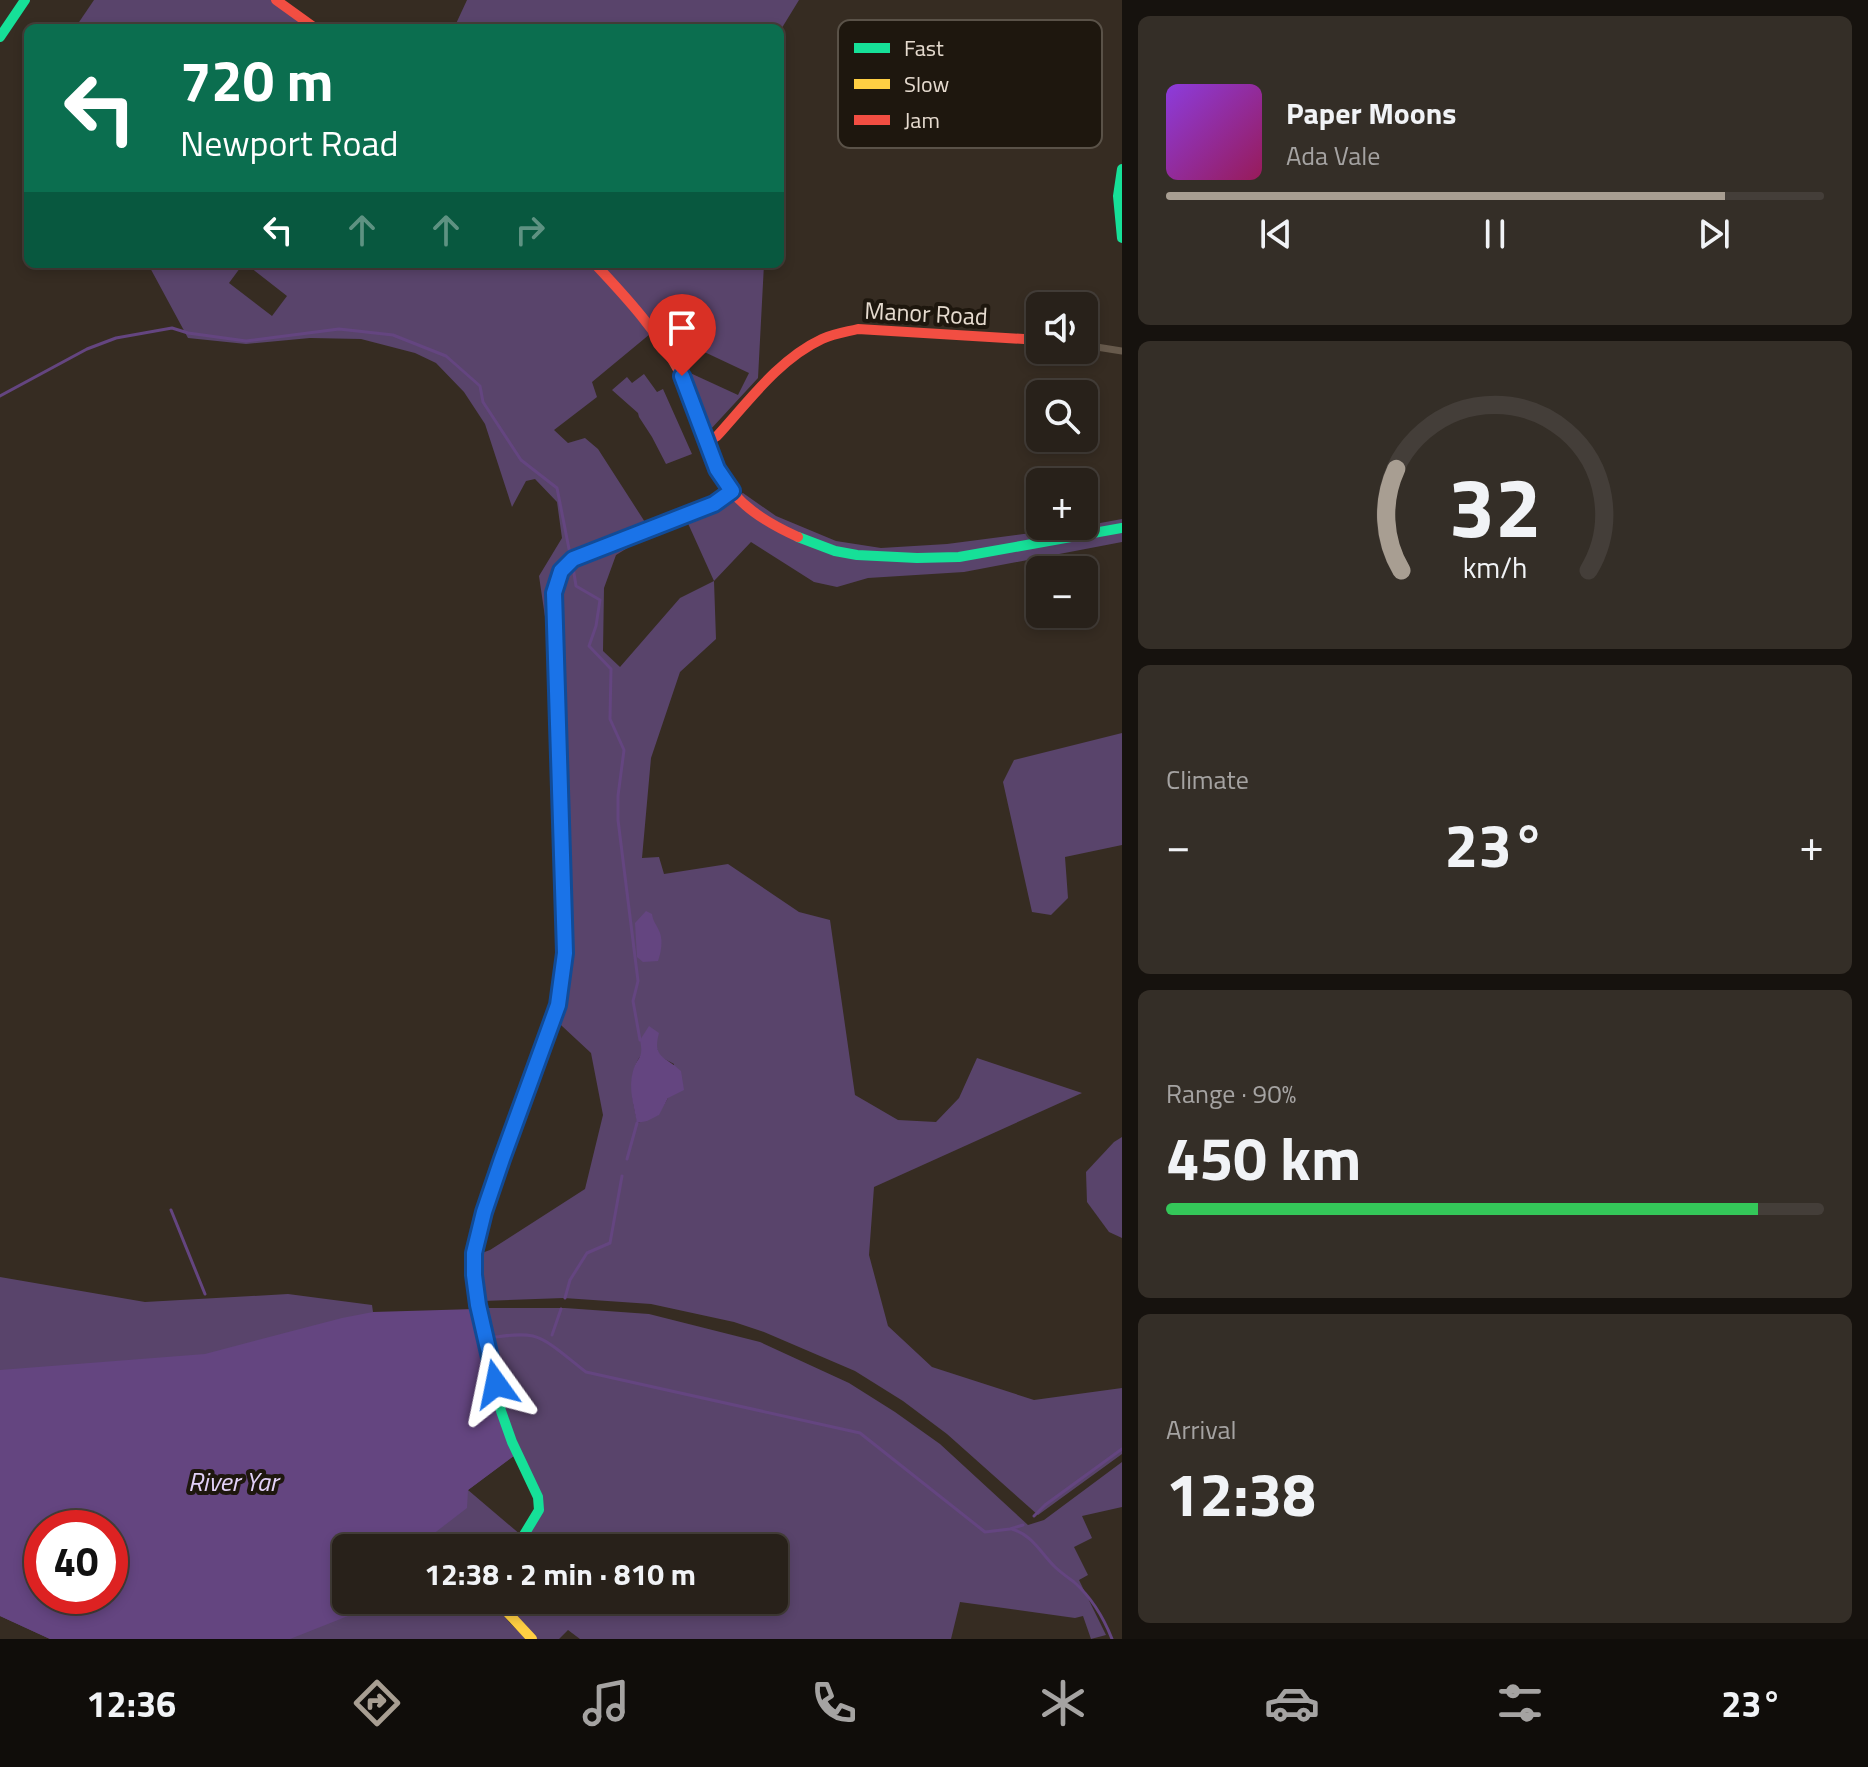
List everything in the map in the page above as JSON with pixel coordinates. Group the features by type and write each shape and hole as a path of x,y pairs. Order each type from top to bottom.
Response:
{"street":[{"path":"0,37 25,0"},
{"path":"276,0 309,24"},
{"path":"1122,169 1118,196 1122,238"},
{"path":"598,268 653,331 682,376 717,469 747,507 770,524 835,551 917,558 959,557 1122,528"},
{"name":"Manor Road","path":"707,442 717,436 768,380 798,354 819,340 836,334 858,329 1026,339"},
{"path":"1098,347 1122,351"},
{"path":"524,1534 539,1510 538,1497 506,1425 479,1311 473,1263 478,1234 558,1005 563,979 565,953 554,593 558,576 573,559 714,504 732,491"},
{"path":"509,1614 532,1639"}],"shaded area":[{"path":"94,0 271,0 304,24 78,24"},
{"path":"467,0 799,0 784,24 456,24"},
{"path":"150,268 240,268 229,283 272,316 287,296 251,268 593,268 650,334 592,382 597,397 554,430 568,443 585,438 598,449 652,533 616,555 604,588 603,651 620,667 680,598 714,581 716,639 680,672 651,758 642,858 659,857 664,874 728,864 799,912 830,920 855,1095 898,1120 936,1122 959,1098 977,1058 1082,1093 874,1187 869,1255 888,1326 932,1367 1034,1400 1122,1388 1122,1454 1038,1515 947,1434 903,1401 855,1371 764,1332 734,1322 651,1304 564,1298 483,1301 479,1254 585,1189 603,1115 591,1053 548,1013 555,985 558,875 550,651 539,576 562,538 557,502 535,479 526,481 512,507 485,424 464,392 436,363 415,353 361,339 310,338 246,344 188,338","holes":["656,1045 659,1056 674,1064 668,1098 658,1115 638,1123 633,1096 633,1077 638,1059"]},
{"path":"604,268 764,268 758,378 710,430 696,396","holes":["698,349 749,373 738,395 688,372"]},
{"path":"644,374 657,392 663,389 692,454 666,464 638,413 612,390 627,377 632,383"},
{"path":"743,493 776,516 836,541 881,548 947,544 1026,534 1026,540 1098,540 1098,523 1122,519 1122,542 1048,556 1026,556 1026,560 964,572 868,578 837,587 814,582 751,542 714,581 686,519"},
{"path":"1122,733 1122,845 1065,857 1068,898 1051,915 1032,912 1003,782 1014,760"},
{"path":"1122,1137 1122,1238 1109,1232 1087,1202 1086,1172"},
{"path":"0,1277 145,1302 288,1294 372,1305 373,1312 350,1336 0,1419"},
{"path":"482,1308 565,1308 649,1314 760,1342 849,1383 940,1444 1028,1525 1044,1520 1122,1462 1122,1507 1082,1516 1092,1538 1074,1547 1088,1575 1079,1580 1106,1635 1091,1639 1083,1616 1075,1618 960,1602 951,1639 580,1639 568,1630 559,1639 537,1639 514,1614 788,1614 788,1534 529,1534 542,1511 504,1409"},
{"path":"515,1455 468,1490 520,1534 332,1534 332,1614 502,1614 526,1639 50,1639 0,1616 24,1605 24,1614 128,1614 128,1590"}],"water":[{"path":"646,911 652,914 661,936 658,961 643,962 637,957 635,923"},
{"path":"649,1026 659,1033 659,1052 681,1071 684,1090 668,1098 659,1115 637,1123 631,1084 641,1054 640,1040"},
{"name":"River Yar","path":"475,1309 515,1455 468,1490 467,1508 433,1534 332,1534 332,1614 350,1614 348,1616 290,1639 50,1639 0,1616 0,1370 205,1354 373,1312"}],"waterway":[{"path":"0,396 87,349 116,338 172,328 246,341 339,329 393,335 446,356 480,386 483,402 521,460 557,488 570,554"},
{"path":"573,567 576,586 600,600 589,646 611,669 610,719 624,750 618,820 638,981 633,1001 640,1040"},
{"path":"627,1159 637,1123"},
{"path":"565,1298 570,1280 587,1253 610,1243 622,1176"},
{"path":"171,1210 205,1294"},
{"path":"552,1335 561,1309"},
{"path":"489,1338 533,1336 554,1347 586,1372 860,1433 985,1532 1023,1525"},
{"path":"1034,1516 1122,1449"},
{"path":"1012,1529 1030,1540 1086,1594 1101,1615 1112,1639"}],"traffic: fast":[{"path":"0,37 25,0"},
{"path":"1122,169 1118,196 1122,238"},
{"path":"798,537 835,551 857,555 959,557 1122,528"},
{"path":"524,1534 539,1510 538,1497 501,1411 478,1305 473,1263 484,1212 558,1005 565,953 564,933"}],"traffic: slow":[{"path":"555,592 564,933"},
{"path":"509,1614 532,1639"}],"traffic: jam":[{"path":"276,0 309,24"},
{"path":"599,268 642,316 672,360 687,387 713,460 734,494 753,511 798,537"},
{"path":"707,442 717,436 792,358 831,336 858,329 1026,339"},
{"path":"555,592 561,574 573,559 714,504 732,491"}],"route":[{"path":"496,1384 478,1305 474,1253 484,1212 558,1005 565,953 554,593 558,576 573,559 714,504 732,491 717,469 682,376"}]}
